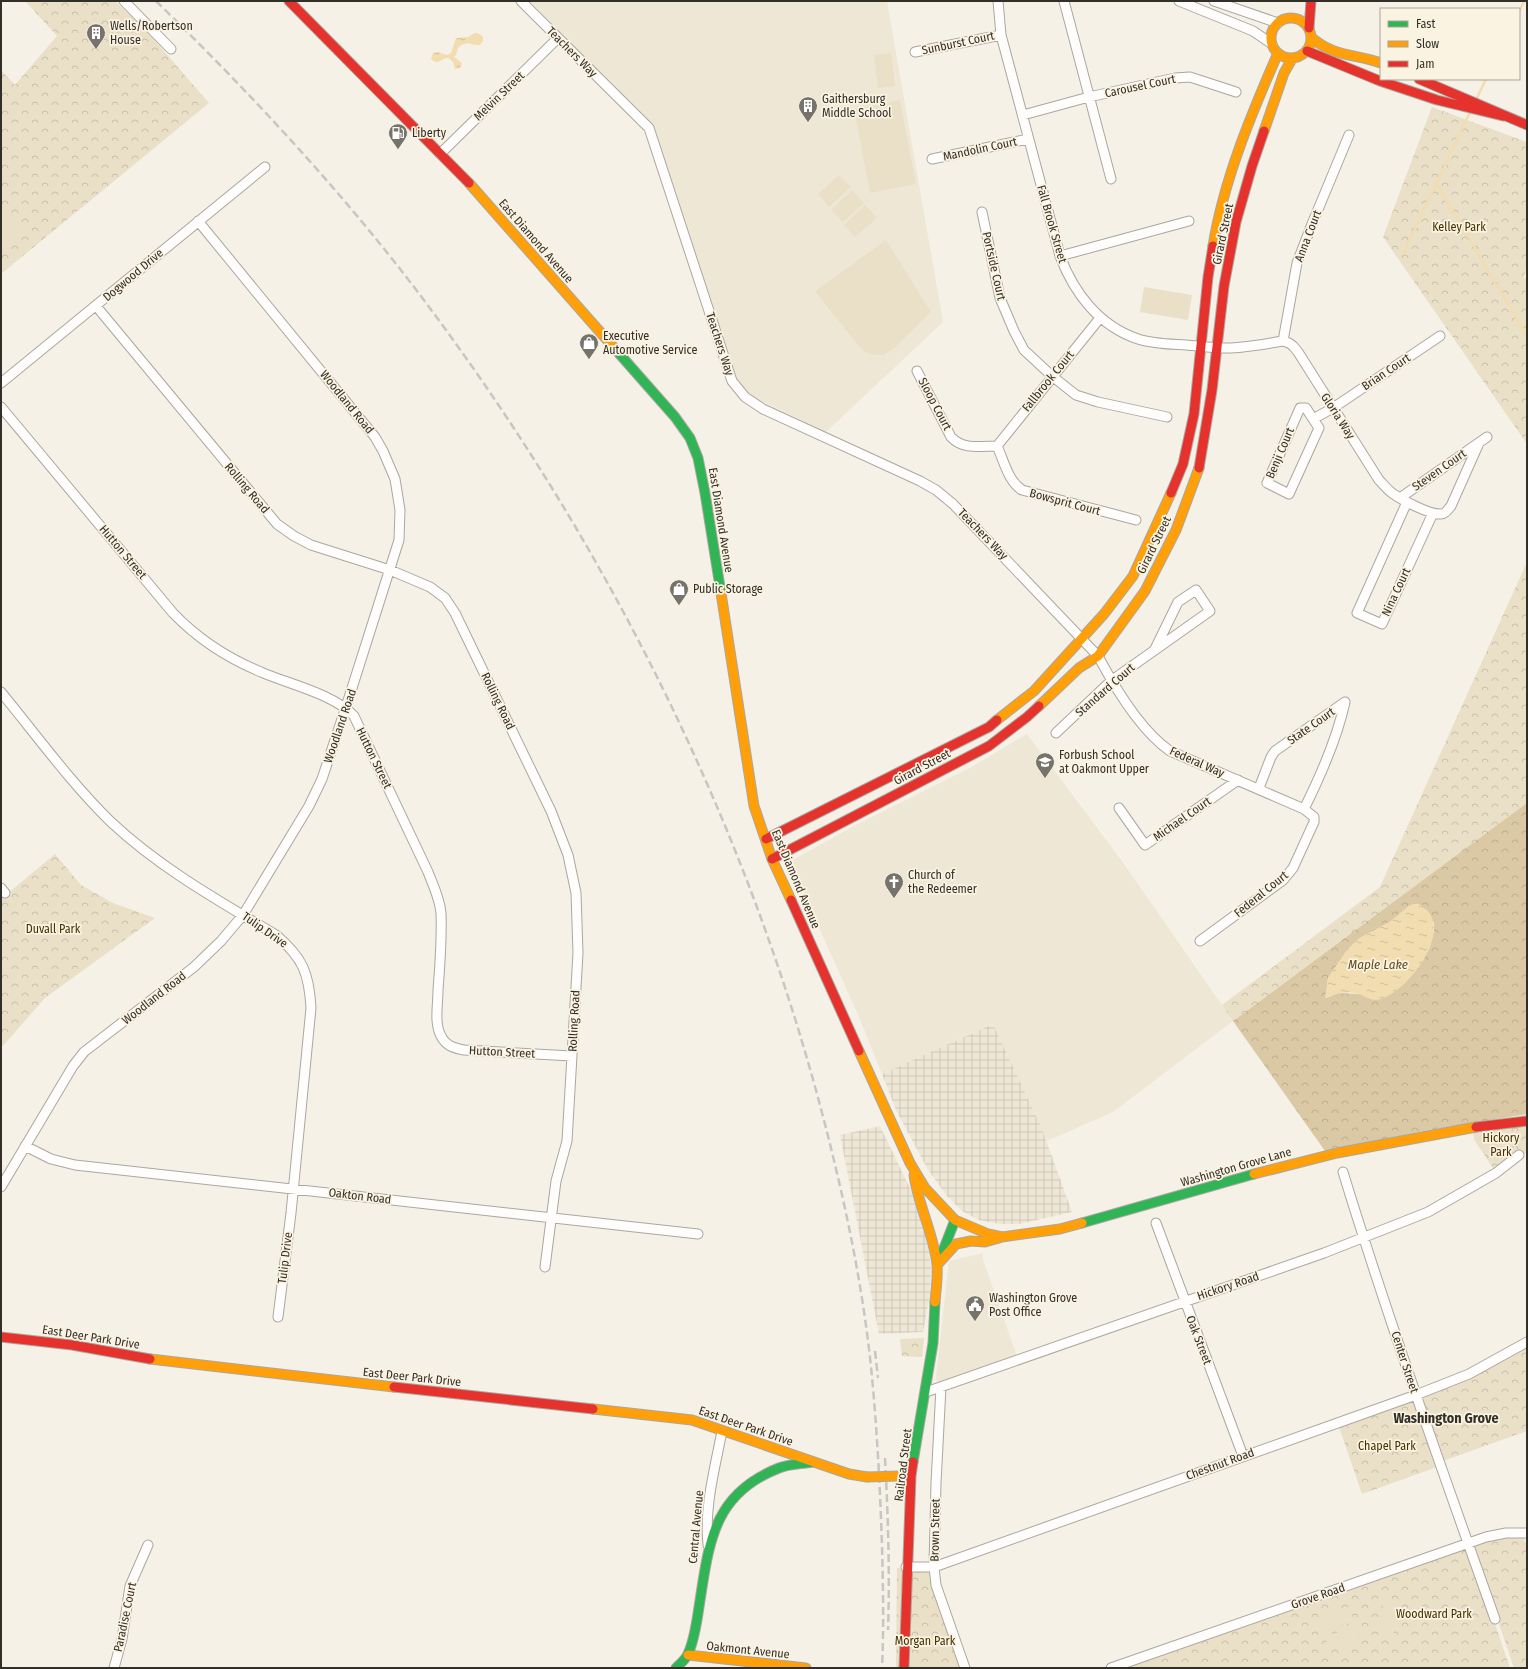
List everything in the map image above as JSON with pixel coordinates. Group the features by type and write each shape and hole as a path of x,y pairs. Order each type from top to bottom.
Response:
{"street":[{"path":"124,1 171,49"},
{"name":"East Diamond Avenue","path":"289,1 482,197 675,417 690,438 698,458 705,493 754,806 772,859 913,1168 924,1188 952,1218"},
{"name":"Teachers Way","path":"521,1 649,128 732,381 745,397 763,409 936,490 953,504 1098,656"},
{"name":"Fall Brook Street","path":"998,1 1001,35 1060,256 1068,276 1078,293 1100,318 1113,327 1139,340 1217,348"},
{"name":"Carousel Court","path":"1064,1 1111,179"},
{"path":"1179,1 1253,31 1272,44 1278,53 1285,58 1292,59 1301,56 1311,45 1312,38 1306,5"},
{"path":"1214,1 1278,23"},
{"path":"1272,44 1272,33 1278,23 1290,18 1306,5"},
{"path":"1290,18 1302,21 1309,28"},
{"name":"Sunburst Court","path":"915,52 1001,35"},
{"name":"Melvin Street","path":"440,154 558,38"},
{"path":"1312,38 1316,42 1339,54 1380,63"},
{"path":"1307,51 1380,81 1437,100 1468,103"},
{"name":"Girard Street","path":"766,839 989,727 1034,691 1104,614 1133,576 1164,512 1183,464 1194,414 1208,277 1218,216 1230,176 1255,107 1278,53"},
{"name":"Girard Street","path":"772,859 989,746 1027,717 1079,668 1098,656 1145,591 1182,516 1198,473 1207,429 1224,286 1236,222 1255,158 1284,73 1292,59"},
{"name":"Carousel Court","path":"1023,115 1089,97 1175,78 1190,77 1236,92"},
{"path":"1421,80 1468,103 1527,125"},
{"name":"Anna Court","path":"1283,342 1297,263 1349,135"},
{"name":"Mandolin Court","path":"932,159 1028,139"},
{"name":"Dogwood Drive","path":"1,383 265,167"},
{"name":"Portside Court","path":"982,212 1000,298 1024,350 1052,376 1076,395 1098,402 1167,416"},
{"name":"Woodland Road","path":"1,1187 73,1066 84,1052 194,967 221,941 243,915 309,806 322,779 399,540 400,510 395,479 383,450 375,437 198,221"},
{"path":"1060,256 1189,221"},
{"name":"Rolling Road","path":"96,306 277,524 294,536 311,545 390,570 430,587 445,598 455,613 551,811 565,848 573,878 576,901 578,953 567,1141 556,1181 550,1218 545,1267"},
{"name":"Fallbrook Court","path":"997,446 1100,318"},
{"name":"Brian Court","path":"1333,408 1440,336"},
{"path":"1217,348 1236,348 1283,342"},
{"name":"Gloria Way","path":"1283,342 1289,343 1293,346 1379,480 1391,493 1433,513"},
{"name":"Sloop Court","path":"917,371 956,442 968,446 997,446"},
{"name":"Hutton Street","path":"1,406 173,613 193,632 238,662 328,698 346,707 354,716 428,872 436,893 441,911 437,1020 441,1036 446,1043 453,1048 464,1050 572,1056"},
{"name":"Benji Court","path":"1300,408 1306,408 1313,419 1319,428 1290,494 1267,483 1300,408"},
{"path":"1313,419 1333,408"},
{"name":"Steven Court","path":"1404,500 1487,437"},
{"name":"Steven Court","path":"1433,513 1442,514 1451,506 1479,443"},
{"name":"Bowsprit Court","path":"997,446 1011,478 1015,485 1022,490 1136,520"},
{"name":"Nina Court","path":"1404,500 1357,613 1382,624 1433,513"},
{"name":"Standard Court","path":"1056,733 1111,681 1210,611 1196,590 1178,602 1155,649"},
{"name":"Federal Way","path":"1098,656 1111,681 1158,742 1170,751 1259,788 1308,811"},
{"name":"Tulip Drive","path":"1,692 74,782 111,822 163,865 276,935 290,947 303,964 310,987 311,1008 293,1188 278,1317"},
{"name":"State Court","path":"1259,788 1271,757 1275,752 1345,702 1308,811"},
{"name":"Michael Court","path":"1119,808 1145,845 1238,780"},
{"name":"Federal Court","path":"1200,941 1283,880 1293,868 1314,822 1314,816 1308,811"},
{"name":"Washington Grove Lane","path":"952,1218 988,1234 1002,1237 1060,1229 1279,1167 1337,1153 1469,1128 1527,1121"},
{"name":"Oakton Road","path":"25,1146 51,1159 75,1165 698,1234"},
{"name":"Hickory Road","path":"926,1392 1324,1253 1428,1212 1496,1173 1519,1155"},
{"path":"913,1168 916,1189 936,1261 956,1244 971,1241 985,1242 1002,1237"},
{"name":"Center Street","path":"1343,1172 1362,1237 1495,1619"},
{"name":"Railroad Street","path":"904,1668 906,1567 911,1476 933,1343 936,1261 952,1218"},
{"name":"Oak Street","path":"1156,1223 1243,1456"},
{"name":"East Deer Park Drive","path":"1,1337 72,1345 167,1362 692,1420 849,1474 866,1477 911,1476"},
{"name":"Chestnut Road","path":"906,1567 934,1567 1416,1395 1469,1374 1527,1342"},
{"name":"Brown Street","path":"941,1387 936,1483 934,1567 936,1585 965,1668"},
{"name":"Central Avenue","path":"676,1668 688,1655 696,1625 708,1548 706,1531 708,1507 722,1431"},
{"name":"East Deer Park Drive","path":"708,1548 717,1522 728,1504 745,1486 780,1467 815,1462"},
{"name":"Grove Road","path":"1111,1668 1486,1537 1506,1533 1527,1534"},
{"name":"Paradise Court","path":"114,1668 122,1640 130,1586 148,1545"},
{"name":"Oakmont Avenue","path":"688,1655 806,1668"}],"shaded area":[{"path":"530,1 887,1 943,322 826,432 747,394 735,380 654,130"},
{"path":"1027,734 1124,864 1233,1021 1113,1112 1047,1141 993,1024 882,1074 859,1017 791,865 793,860 854,826 970,768"},
{"path":"993,1024 1042,1129 1072,1212 1019,1224 999,1224 979,1220 962,1211 946,1195 927,1168 896,1110 882,1074"},
{"path":"880,1126 919,1207 928,1246 931,1267 930,1294 923,1332 879,1334 840,1135"},
{"path":"983,1253 983,1260 1017,1356 937,1382 936,1377 949,1261"}],"green space":[{"path":"25,1 115,1 143,27 209,103 1,274 1,70 15,85 57,36"},
{"path":"891,53 895,86 878,88 874,55"},
{"path":"900,100 916,184 870,193 854,109"},
{"name":"Kelley Park","path":"1432,107 1527,142 1527,264 1524,278 1527,279 1527,444 1383,237"},
{"path":"839,175 851,187 829,207 818,194"},
{"path":"852,190 864,203 843,222 831,210"},
{"path":"1,205 24,232 1,251"},
{"path":"865,205 877,218 855,237 844,225"},
{"path":"886,240 931,312 893,349 883,355 868,354 858,345 815,291"},
{"path":"1144,287 1192,295 1188,320 1140,312"},
{"path":"1527,562 1527,803 1233,1021 1222,1005 1380,887"},
{"path":"1527,802 1527,1114 1429,1130 1325,1151 1233,1021","holes":["1418,904 1434,923 1434,931 1430,947 1421,963 1407,980 1358,994 1338,993 1326,998 1328,978 1348,949 1360,938 1390,922 1409,906"]},
{"name":"Duvall Park","path":"55,854 81,885 113,903 155,918 45,998 1,1048 1,899"},
{"name":"Hickory Park","path":"1527,1122 1527,1152 1495,1171 1475,1141 1472,1130"},
{"path":"924,1338 922,1357 902,1356 900,1339"},
{"path":"1527,1345 1527,1431 1443,1461 1419,1395"},
{"name":"Chapel Park","path":"1412,1398 1437,1467 1362,1494 1338,1424"},
{"path":"1523,1536 1527,1547 1527,1668 1514,1668 1472,1544 1499,1537"},
{"name":"Woodward Park","path":"1468,1545 1510,1668 1112,1668"},
{"name":"Morgan Park","path":"897,1568 930,1570 962,1668 896,1668"},
{"path":"1383,1604 1397,1606 1393,1638 1378,1637"},
{"path":"1349,1607 1354,1621 1323,1632 1319,1617"},
{"path":"1356,1627 1360,1641 1329,1650 1325,1636"}],"water":[{"path":"475,33 480,34 483,37 483,41 480,45 463,44 458,48 454,57 462,63 460,68 455,69 453,62 448,58 437,62 431,59 433,53 438,52 447,55 451,53 456,38 468,37"},
{"name":"Maple Lake","path":"1413,904 1422,905 1429,912 1433,922 1433,933 1431,944 1426,956 1410,978 1390,995 1378,1000 1372,1000 1358,994 1349,993 1337,994 1325,998 1328,978 1348,949 1360,938 1390,922"}],"waterway":[{"path":"1520,10 1524,1"},
{"path":"1477,98 1486,80"},
{"path":"1403,254 1470,112"},
{"path":"1436,183 1527,336"}],"railway":[{"path":"156,1 257,104 354,212 414,287 483,383 548,482 609,585 664,690 714,799 758,909 796,1022 828,1136 854,1251 868,1338 877,1434 882,1561 882,1668"},
{"path":"875,1351 878,1378"},
{"path":"885,1458 889,1587 888,1630"}],"traffic: fast":[{"path":"616,350 675,417 690,438 698,458 721,593"},
{"path":"1082,1223 1254,1174"},
{"path":"941,1256 955,1220"},
{"path":"913,1462 933,1343 935,1302"},
{"path":"676,1668 687,1656 692,1643 706,1562 711,1542 727,1507 740,1492 757,1479 779,1468 812,1462"}],"traffic: slow":[{"path":"1295,18 1302,21 1308,27 1311,38 1310,46 1302,55 1295,58 1287,58 1280,55 1272,46 1271,34 1274,27 1283,19 1295,18"},
{"path":"1312,38 1320,44 1337,52 1380,63"},
{"path":"1213,246 1231,172 1248,124 1278,53"},
{"path":"1264,131 1284,73 1292,59"},
{"path":"469,183 616,350"},
{"path":"1039,706 1079,668 1098,656 1145,591 1176,530 1199,468"},
{"path":"997,720 1034,691 1104,614 1133,576 1171,493"},
{"path":"721,593 754,806 772,859 791,900"},
{"path":"859,1051 910,1163 925,1188 955,1220 988,1234 1002,1237 1060,1229 1082,1223"},
{"path":"1254,1174 1337,1153 1476,1127"},
{"path":"914,1175 933,1242 937,1265 935,1302"},
{"path":"937,1265 956,1244 971,1241 985,1242 999,1238"},
{"path":"150,1359 394,1387"},
{"path":"593,1409 692,1420 849,1474 867,1477"},
{"path":"867,1477 899,1476"},
{"path":"688,1655 806,1668"}],"traffic: jam":[{"path":"289,1 469,183"},
{"path":"1309,28 1311,1"},
{"path":"1307,51 1380,81 1437,100 1503,116"},
{"path":"1421,80 1527,125"},
{"path":"1199,468 1212,390 1224,286 1236,222 1264,131"},
{"path":"1171,493 1183,464 1194,414 1208,277 1213,246"},
{"path":"772,859 989,746 1039,706"},
{"path":"766,839 989,727 997,720"},
{"path":"791,900 859,1051"},
{"path":"1476,1127 1527,1121"},
{"path":"1,1337 72,1345 150,1359"},
{"path":"394,1387 593,1409"},
{"path":"904,1668 911,1476 913,1462"}],"place":[{"name":"Wells/Robertson House","path":"96,50"},
{"name":"Gaithersburg Middle School","path":"808,123"},
{"name":"Liberty","path":"398,150"},
{"name":"Executive Automotive Service","path":"589,360"},
{"name":"Public Storage","path":"679,606"},
{"name":"Forbush School at Oakmont Upper","path":"1045,779"},
{"name":"Church of the Redeemer","path":"894,899"},
{"name":"Washington Grove Post Office","path":"975,1322"}],"district":[{"name":"Washington Grove","path":"1446,1418"}]}
